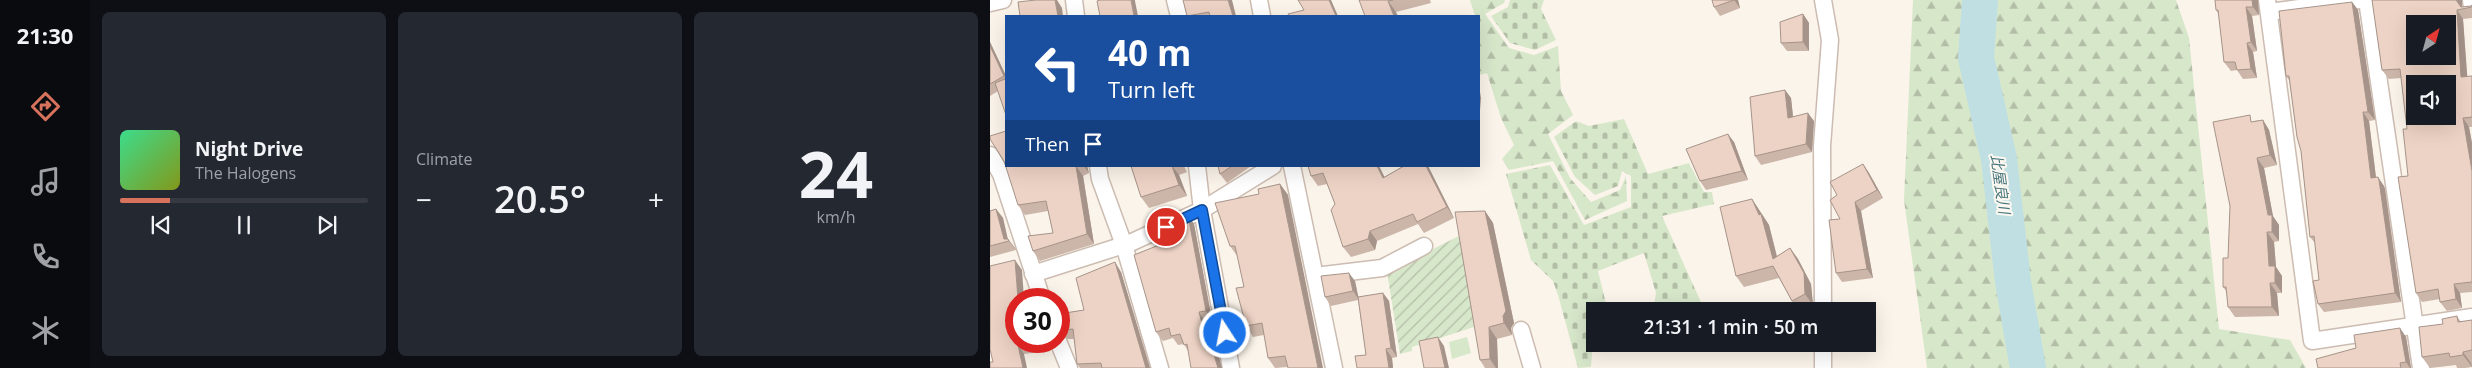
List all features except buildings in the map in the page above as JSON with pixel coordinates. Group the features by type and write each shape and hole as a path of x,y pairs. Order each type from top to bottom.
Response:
{"street":[{"path":"990,4 1002,0"},
{"path":"1074,0 1076,15"},
{"path":"1175,0 1179,15"},
{"path":"1259,0 1262,15"},
{"path":"1823,0 1830,40 1822,146 1823,302"},
{"path":"2359,0 2268,6 2312,341 2415,324 2472,318"},
{"path":"2367,0 2421,368"},
{"path":"2471,0 2472,7"},
{"path":"990,155 1001,174 1038,288"},
{"path":"1098,167 1100,179 1124,245 1160,368"},
{"path":"1197,167 1202,210 1231,368"},
{"path":"1033,274 1124,245 1202,210 1271,167"},
{"path":"1292,167 1334,368"},
{"path":"1315,276 1382,268 1424,246"},
{"path":"1009,262 1028,258"},
{"path":"1521,330 1532,368"},
{"path":"1823,352 1823,368"},
{"path":"1063,353 1069,368"}],"green space":[{"path":"1470,0 1505,0 1504,3 1485,14 1509,48 1534,55 1558,46 1561,91 1573,115 1548,134 1570,178 1591,202 1620,190 1626,176 1627,201 1585,220 1553,161 1509,170 1502,159 1514,145 1501,118 1487,73 1480,75 1480,15 1475,15"},
{"path":"1510,0 1544,0 1541,9 1556,40 1535,50 1510,43 1491,16 1508,7"},
{"path":"1913,0 2176,0 2189,38 2219,329 2290,340 2306,368 1927,368 1904,200"},
{"path":"1624,119 1648,174 1689,163 1704,192 1712,192 1714,204 1662,216 1701,302 1655,302 1656,293 1644,253 1598,271 1606,302 1586,302 1586,352 1592,352 1591,367 1578,368 1553,281 1531,260 1506,174 1550,165 1584,225 1631,207 1631,176 1622,171 1618,186 1595,195 1575,177 1554,137 1576,121 1589,126"},
{"path":"1461,235 1477,326 1412,347 1412,351 1400,354 1387,272"},
{"path":"1467,337 1471,353 1452,359 1449,342"}],"waterway":[{"name":"比屋良川","path":"1980,0 1976,58 1999,159 2013,282 2028,368"}],"route":[{"path":"1166,227 1202,210 1225,333"}]}
